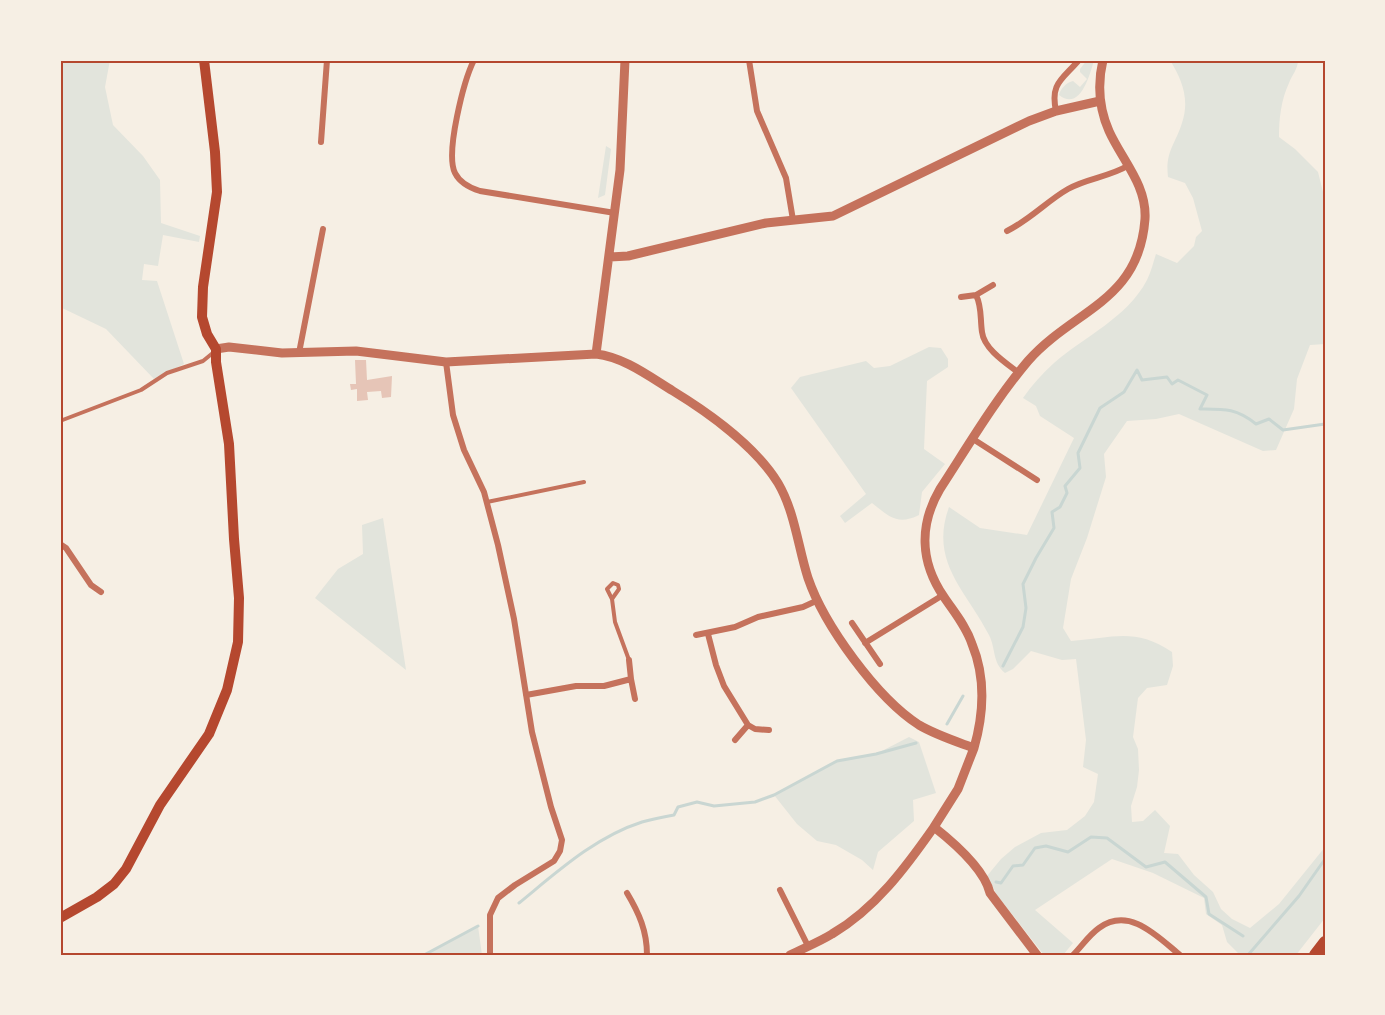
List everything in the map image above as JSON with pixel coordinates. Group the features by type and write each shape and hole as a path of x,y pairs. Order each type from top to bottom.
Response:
{"highway":[{"path":"1315,955 1325,942"}],"main road":[{"path":"60,918 97,897 114,884 126,869 160,805 209,734 227,690 237,642 239,598 229,444 216,350 207,334 202,317 203,286 216,209 217,177 204,60"}],"street":[{"path":"321,142 327,60"},
{"path":"474,60 459,105 452,158 455,174 462,182 480,191 615,213"},
{"path":"596,354 615,213 623,122 625,60"},
{"path":"749,60 757,111 786,178 793,220"},
{"path":"1056,111 1053,99 1054,89 1079,60"},
{"path":"790,955 833,934 873,902 908,864 958,789 974,747 982,711 978,664 966,630 934,582 926,557 926,524 933,501 1019,372 1044,346 1111,295 1127,275 1138,255 1145,216 1143,201 1136,179 1110,133 1100,101 1103,60"},
{"path":"610,257 628,256 766,223 814,219 841,213 1029,121 1056,111 1100,101"},
{"path":"1007,231 1032,217 1071,187 1111,174 1129,165"},
{"path":"299,353 323,229"},
{"path":"961,297 976,295 993,285"},
{"path":"976,295 981,305 982,335 998,356 1019,372"},
{"path":"216,350 229,347 270,353 365,351 446,362 596,354 615,358 687,399 740,440 764,463 778,483 788,504 797,542 816,601 839,640 884,694 908,716 920,725 945,737 974,747"},
{"path":"446,362 453,415 464,450 487,502 514,619 532,732 562,840 560,851 554,861 498,898 490,915 490,955"},
{"path":"974,439 1037,480"},
{"path":"60,544 66,548 91,585 101,592"},
{"path":"865,643 943,595"},
{"path":"696,635 735,627 758,617 802,607 816,601"},
{"path":"852,624 880,664"},
{"path":"708,633 724,686 748,725 755,729 769,730"},
{"path":"629,660 635,699"},
{"path":"526,695 566,688 604,686 631,679"},
{"path":"735,740 748,725"},
{"path":"934,827 979,870 988,884 990,893 1037,955"},
{"path":"780,890 808,946"},
{"path":"627,894 641,917 647,943 647,955"},
{"path":"1073,955 1099,928 1119,918 1147,929 1180,955"}],"lane":[{"path":"60,421 141,390 173,370 204,362 216,350"},
{"path":"487,502 584,482"},
{"path":"612,599 615,622 629,660"}],"shaded area":[{"path":"60,60 110,60 105,87 113,125 143,156 160,180 161,223 200,236 199,242 163,235 158,266 144,264 142,280 157,281 184,364 154,379 106,329 60,307"},
{"path":"1087,60 1094,60 1083,90 1073,99 1066,99 1059,95 1068,83 1073,81 1080,87 1087,79 1080,69"},
{"path":"1170,60 1298,60 1282,103 1279,137 1318,172 1324,196 1325,344 1310,345 1297,379 1294,409 1276,450 1263,451 1179,414 1156,419 1127,421 1104,454 1106,477 1087,538 1071,579 1063,628 1071,641 1135,637 1147,639 1172,652 1173,666 1167,685 1147,688 1138,698 1133,737 1138,749 1139,770 1131,806 1132,822 1143,821 1155,810 1170,826 1164,853 1178,854 1194,875 1213,892 1221,909 1232,919 1250,928 1279,904 1325,847 1325,918 1296,955 1240,955 1227,942 1222,925 1206,914 1204,898 1153,873 1112,859 1035,910 1073,943 1063,955 1044,955 997,895 987,876 1015,847 1041,833 1067,830 1085,816 1094,802 1098,774 1083,767 1086,740 1076,659 1062,660 1031,651 1013,669 1005,673 1001,669 989,635 953,575 947,560 944,526 949,507 980,528 1027,535 1074,438 1040,416 1036,406 1023,398 1054,363 1105,326 1128,305 1147,280 1156,254 1177,263 1194,246 1196,237 1202,231 1193,198 1185,183 1168,177 1169,155 1182,123 1185,106 1184,90"},
{"path":"606,146 611,149 605,195 598,198"},
{"path":"929,347 941,348 948,359 948,367 927,381 924,449 945,464 922,492 919,515 905,520 894,518 872,503 845,523 840,516 866,494 791,388 800,377 866,361 874,368 890,366"},
{"path":"383,518 406,670 315,598 338,569 363,554 362,525"},
{"path":"909,737 919,742 936,793 913,800 914,821 878,852 873,870 862,860 836,845 817,841 797,824 774,795 837,761 876,754"},
{"path":"478,926 482,955 424,955"}],"building":[{"path":"355,360 366,360 367,380 392,376 391,397 382,398 381,391 367,392 368,400 357,401 357,389 351,390 350,384 356,384"}],"waterway":[{"path":"1003,666 1023,627 1026,608 1023,584 1054,528 1052,512 1060,507 1067,493 1065,486 1080,468 1078,453 1100,408 1124,392 1137,370 1142,380 1167,377 1172,384 1178,380 1207,395 1200,409 1230,410 1256,424 1269,419 1283,430 1325,424"},
{"path":"947,724 963,696"},
{"path":"519,903 592,846 642,822 674,815 678,807 697,802 714,806 755,802 774,795 837,761 876,754 916,743"},
{"path":"996,882 1001,883 1013,866 1023,865 1035,848 1046,846 1068,852 1091,837 1107,838 1146,867 1165,862 1206,897 1209,914 1243,936"},
{"path":"1248,955 1299,896 1325,859"},
{"path":"424,955 478,926"}]}
